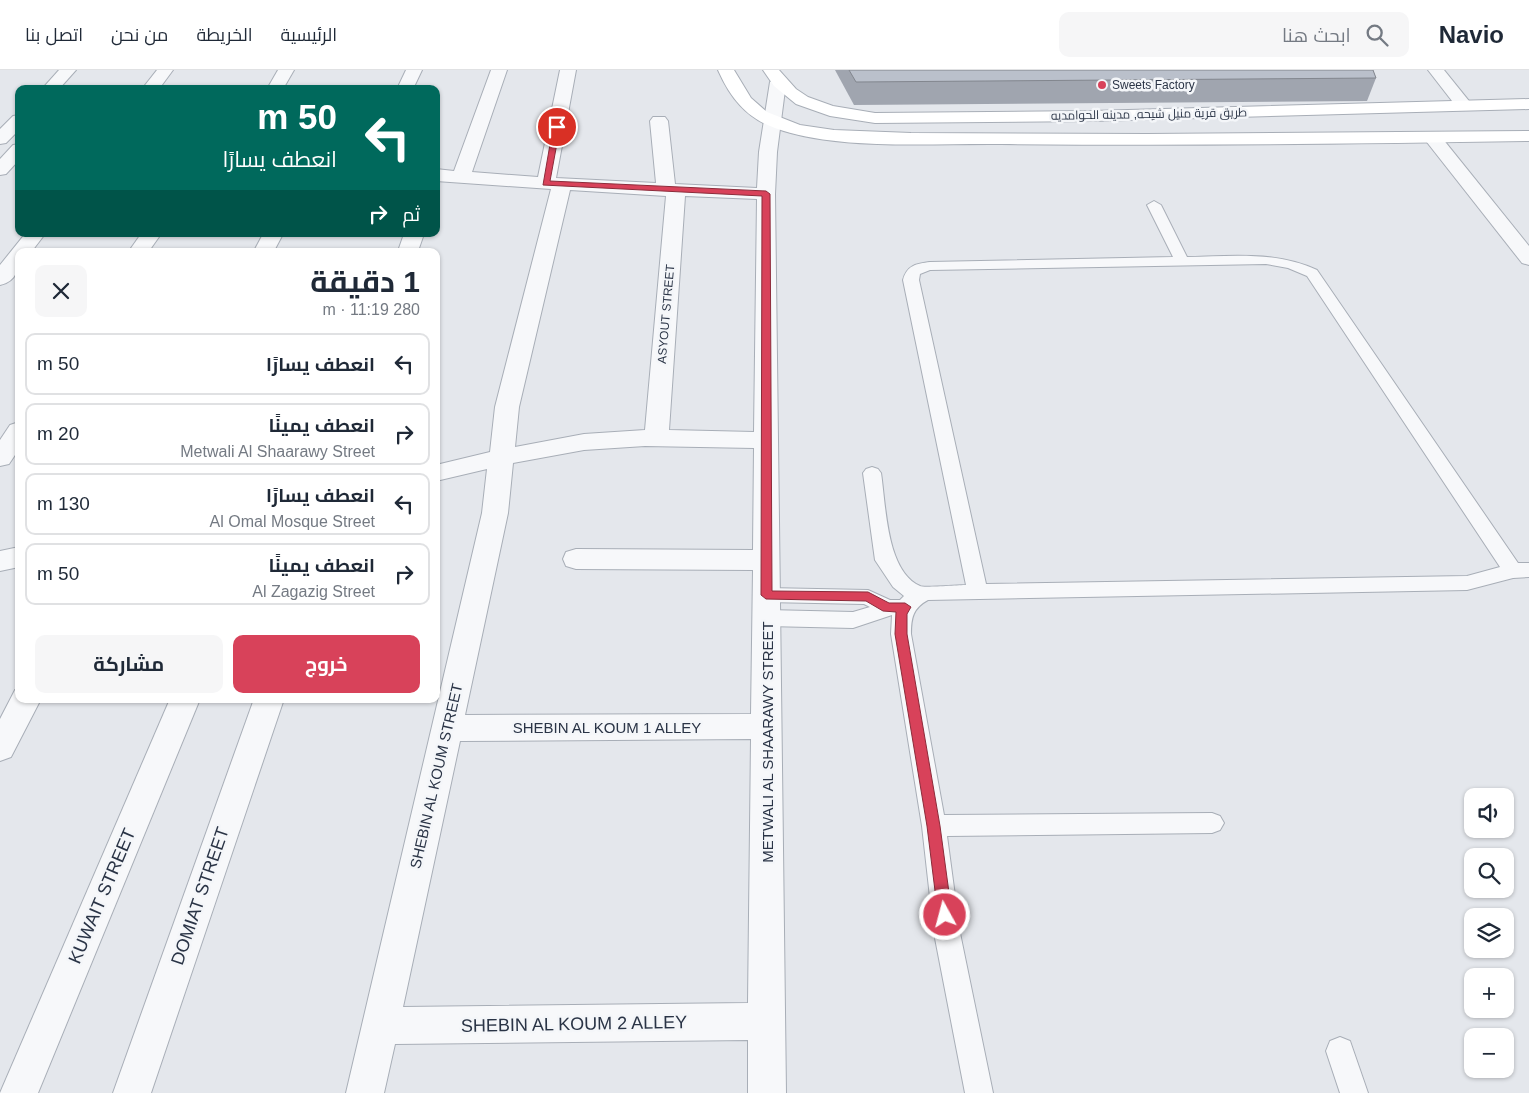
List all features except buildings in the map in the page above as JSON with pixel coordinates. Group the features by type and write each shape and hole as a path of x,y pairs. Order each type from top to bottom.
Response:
{"main road":[{"path":"726,70 740,99 753,111 772,121"},
{"name":"طريق قرية منيل شيحه, مدينه الحوامديه","path":"774,76 791,95 814,106 842,114 874,118 1092,116 1529,104"},
{"path":"1092,116 1102,139"},
{"name":"طريق قرية منيل شيحه, مدينه الحوامديه","path":"772,121 796,129 854,137 1102,139 1529,136"}],"street":[{"path":"54,85 68,70"},
{"path":"153,85 165,70"},
{"path":"277,85 286,70"},
{"path":"407,85 414,70"},
{"path":"461,177 500,70"},
{"name":"SHEBIN AL KOUM STREET","path":"365,1093 495,513 501,475 507,407 554,184 568,70"},
{"path":"1436,70 1465,106"},
{"name":"METWALI AL SHAARAWY STREET","path":"767,1093 766,194 774,76"},
{"name":"ASYOUT STREET","path":"656,438 671,190 659,121"},
{"path":"0,141 15,124"},
{"path":"1432,137 1529,259"},
{"path":"0,141 15,143"},
{"path":"0,170 15,153"},
{"path":"440,176 554,184 766,194"},
{"path":"24,248 34,237"},
{"path":"142,248 149,237"},
{"path":"266,248 272,237"},
{"path":"0,279 15,260"},
{"path":"0,458 15,436"},
{"path":"440,472 564,445 606,440 656,438 766,440"},
{"path":"0,561 15,558"},
{"path":"576,559 766,560"},
{"path":"0,748 24,703"},
{"name":"KUWAIT STREET","path":"19,1093 183,703"},
{"name":"DOMIAT STREET","path":"132,1093 268,703"},
{"name":"SHEBIN AL KOUM 1 ALLEY","path":"447,728 766,726"},
{"name":"SHEBIN AL KOUM 2 ALLEY","path":"380,1026 767,1021"}],"lane":[{"path":"1154,205 1182,261"},
{"path":"766,606 853,620 870,616 927,593 1467,583 1521,571 1312,273 1292,264 1266,260 930,266 919,268 913,272 911,280 977,591"},
{"path":"872,473 885,560 900,582 904,603 901,614 901,634 934,826 947,933 962,1016 979,1093"},
{"path":"934,826 1212,823"},
{"path":"1340,1051 1354,1093"}],"place":[{"name":"Sweets Factory","path":"1102,85"}],"route":[{"path":"557,127 546,183 766,194 766,595 868,597 887,608 905,607 901,614 901,634 934,826 945,915"}]}
